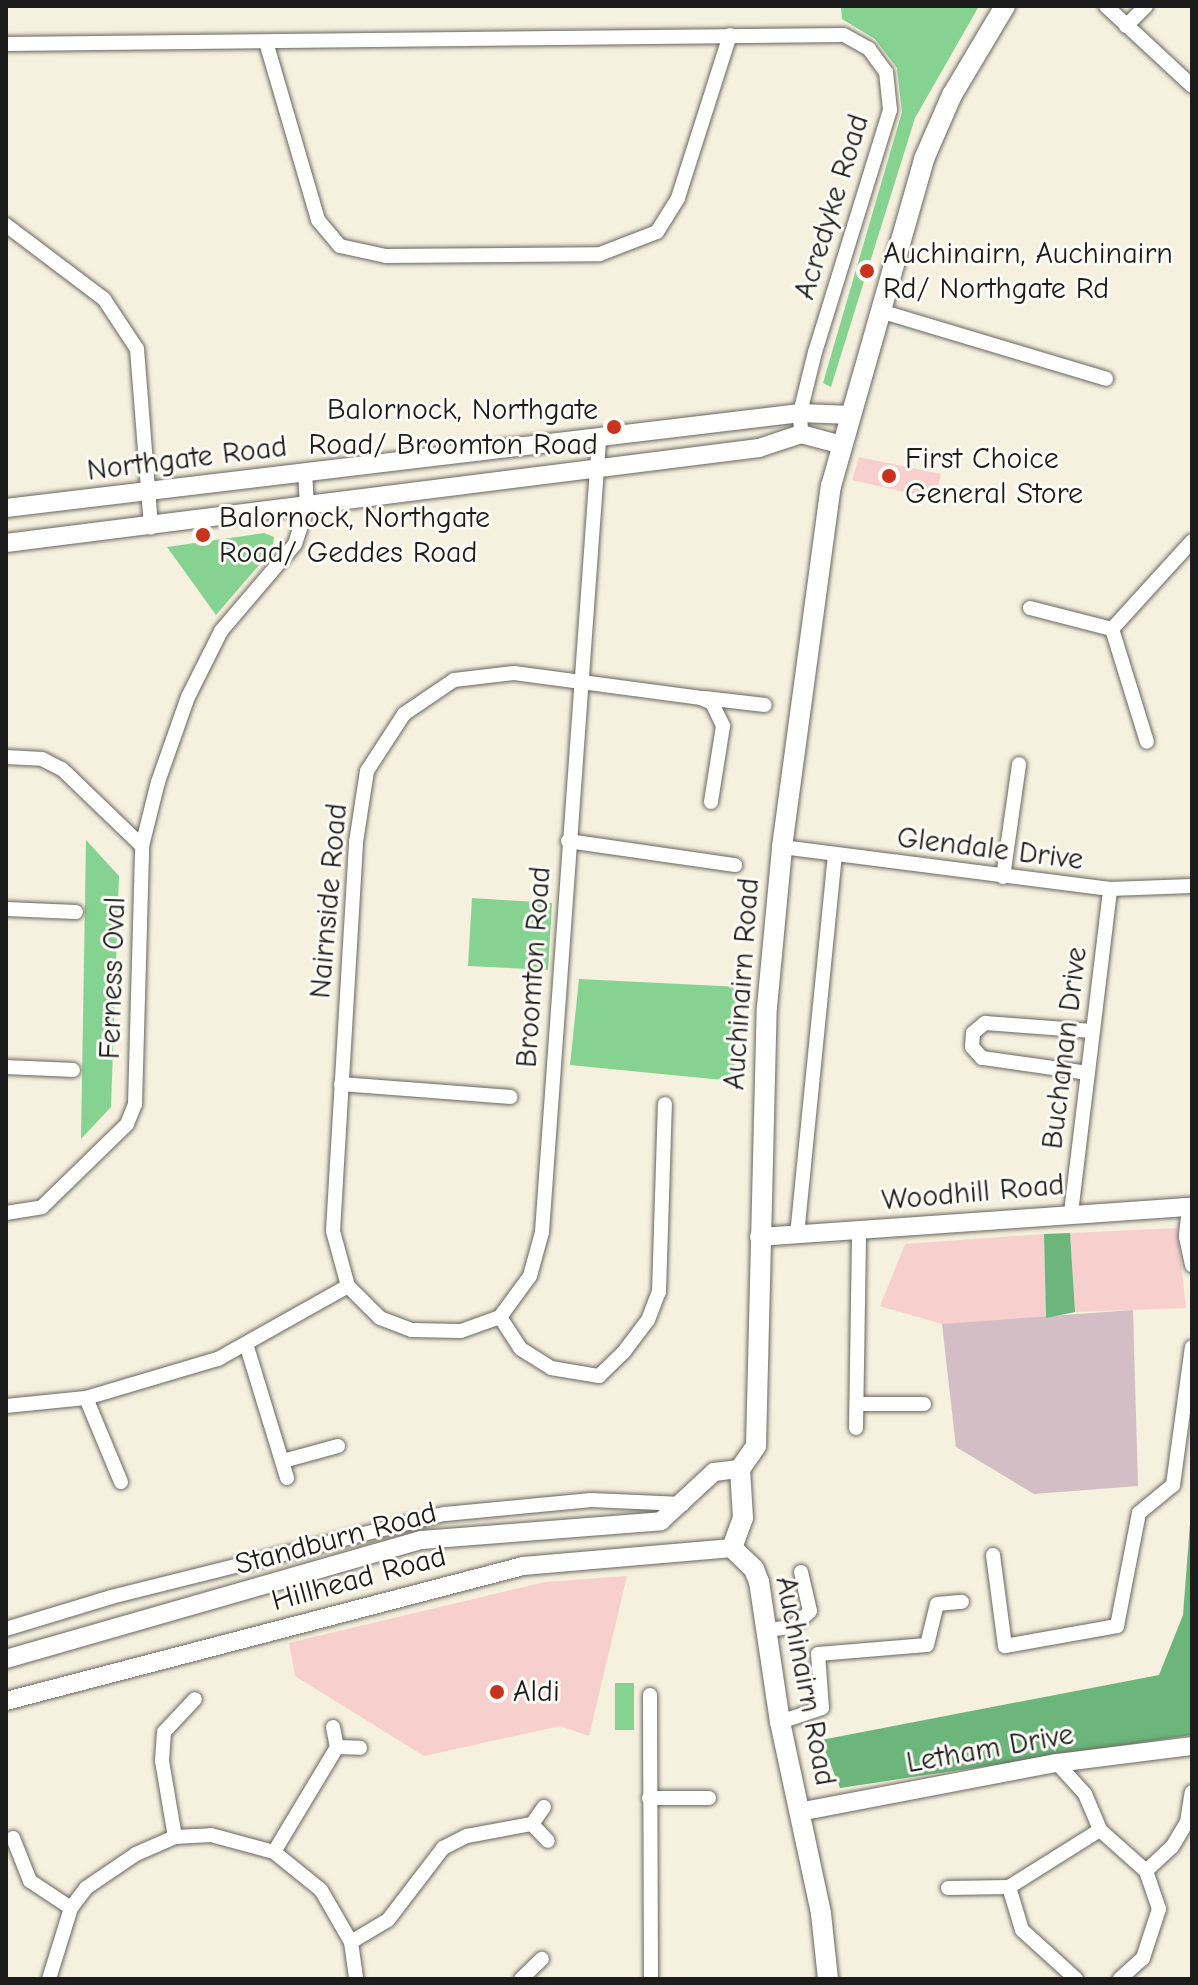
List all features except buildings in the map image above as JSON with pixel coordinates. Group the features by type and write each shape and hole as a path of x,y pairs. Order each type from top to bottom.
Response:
{"main road":[{"name":"Auchinairn Road","path":"828,1979 821,1913 780,1722 767,1630 754,1569 732,1548 743,1518 740,1469 756,1446 767,1007 782,847 831,486 924,159 952,95 1005,6"}],"street":[{"path":"1106,6 1192,86"},
{"path":"1126,26 1146,6"},
{"path":"266,42 318,220 340,246 386,256 600,254 657,232 678,198 730,35"},
{"name":"Acredyke Road","path":"6,44 844,35 869,49 886,72 890,110 800,413 801,434"},
{"path":"6,225 104,299 137,349 151,492 151,527"},
{"path":"880,311 1106,379"},
{"name":"Northgate Road","path":"6,508 599,440 800,413 851,415"},
{"path":"801,434 842,445"},
{"name":"Northgate Road","path":"6,543 307,508 759,448 801,434"},
{"name":"Broomton Road","path":"500,1317 530,1276 542,1232 579,678 599,440"},
{"path":"305,473 307,508"},
{"name":"Ferness Oval","path":"6,1213 42,1207 127,1124 135,1104 142,846 188,697 221,631 295,544 307,508"},
{"path":"1112,629 1192,541"},
{"path":"1030,608 1112,629"},
{"path":"1112,629 1147,742"},
{"name":"Nairnside Road","path":"348,1286 333,1231 356,842 367,771 404,714 454,680 514,673 579,678 765,705"},
{"path":"701,698 712,703 723,726 711,802"},
{"path":"6,757 42,759 62,769 142,846"},
{"path":"1003,877 1019,764"},
{"path":"568,841 735,865"},
{"name":"Glendale Drive","path":"782,847 1110,889 1192,886"},
{"path":"797,1235 835,856"},
{"name":"Buchanan Drive","path":"1071,1213 1110,889"},
{"path":"6,909 76,912"},
{"path":"1088,1073 982,1058 972,1047 973,1033 985,1023 1092,1031"},
{"path":"6,1067 73,1070"},
{"path":"341,1084 511,1097"},
{"path":"6,1406 86,1398 247,1347 348,1286 380,1318 411,1330 461,1331 500,1317 521,1349 551,1368 599,1376 623,1353 648,1320 659,1292 665,1104"},
{"path":"1190,1207 1186,1237 1192,1265"},
{"name":"Woodhill Road","path":"759,1237 1190,1207"},
{"path":"856,1428 859,1230"},
{"path":"247,1347 287,1478"},
{"path":"993,1555 1005,1646 1117,1626 1139,1513 1173,1485 1192,1347"},
{"path":"86,1398 121,1482"},
{"path":"857,1404 924,1404"},
{"path":"283,1461 338,1446"},
{"name":"Standburn Road","path":"6,1659 422,1540 557,1527 610,1529 661,1521 683,1504 714,1472 740,1469"},
{"name":"Standburn Road","path":"6,1629 111,1597 445,1514 591,1500 683,1504"},
{"name":"Hillhead Road","path":"6,1701 523,1566 732,1548"},
{"path":"767,1630 793,1627 810,1611 801,1572"},
{"path":"780,1722 822,1708 818,1654 927,1645 937,1604 962,1602"},
{"path":"650,1695 651,1979"},
{"path":"175,1837 162,1761 164,1732 195,1699"},
{"path":"274,1852 337,1747 333,1727"},
{"name":"Letham Drive","path":"799,1812 1057,1763 1192,1746"},
{"path":"337,1747 360,1748"},
{"path":"1057,1763 1085,1794 1100,1830 1146,1871 1159,1909 1143,1958 1120,1979"},
{"path":"1146,1871 1180,1835 1192,1792"},
{"path":"649,1798 709,1798"},
{"path":"351,1942 388,1920 443,1848 467,1836 532,1824 544,1807"},
{"path":"532,1824 548,1841"},
{"path":"948,1888 1009,1887 1100,1830"},
{"path":"49,1979 71,1908 110,1870 175,1837 211,1835 274,1852 321,1890 351,1942 356,1979"},
{"path":"13,1838 30,1881 71,1908"},
{"path":"1009,1887 1022,1930 1076,1979"},
{"path":"526,1977 542,1959"}],"shaded area":[{"path":"859,457 941,474 935,499 852,480"},
{"path":"1177,1228 1186,1308 1075,1312 1070,1233"},
{"path":"1044,1234 1046,1318 942,1324 880,1306 905,1244"},
{"path":"1133,1310 1138,1486 1034,1494 956,1447 942,1324"},
{"path":"627,1576 589,1736 560,1726 424,1756 295,1676 289,1643 545,1582"}],"green space":[{"path":"841,6 979,6 915,118 831,387 823,383 902,112 897,68 875,39 842,19"},
{"path":"264,533 274,537 272,550 216,615 167,547"},
{"path":"86,840 119,876 111,1107 81,1139"},
{"path":"472,898 552,903 548,970 468,966"},
{"path":"579,979 741,987 733,1081 570,1065"},
{"path":"1070,1233 1075,1312 1046,1318 1044,1234"},
{"path":"1192,1497 1192,1735 840,1788 821,1740 1159,1675 1183,1615"},
{"path":"615,1683 634,1683 634,1730 615,1730"}],"place":[{"name":"Auchinairn, Auchinairn Rd/ Northgate Rd","path":"867,271"},
{"name":"Balornock, Northgate Road/ Broomton Road","path":"614,427"},
{"name":"First Choice General Store","path":"889,476"},
{"name":"Balornock, Northgate Road/ Geddes Road","path":"203,535"},
{"name":"Aldi","path":"497,1692"}]}
